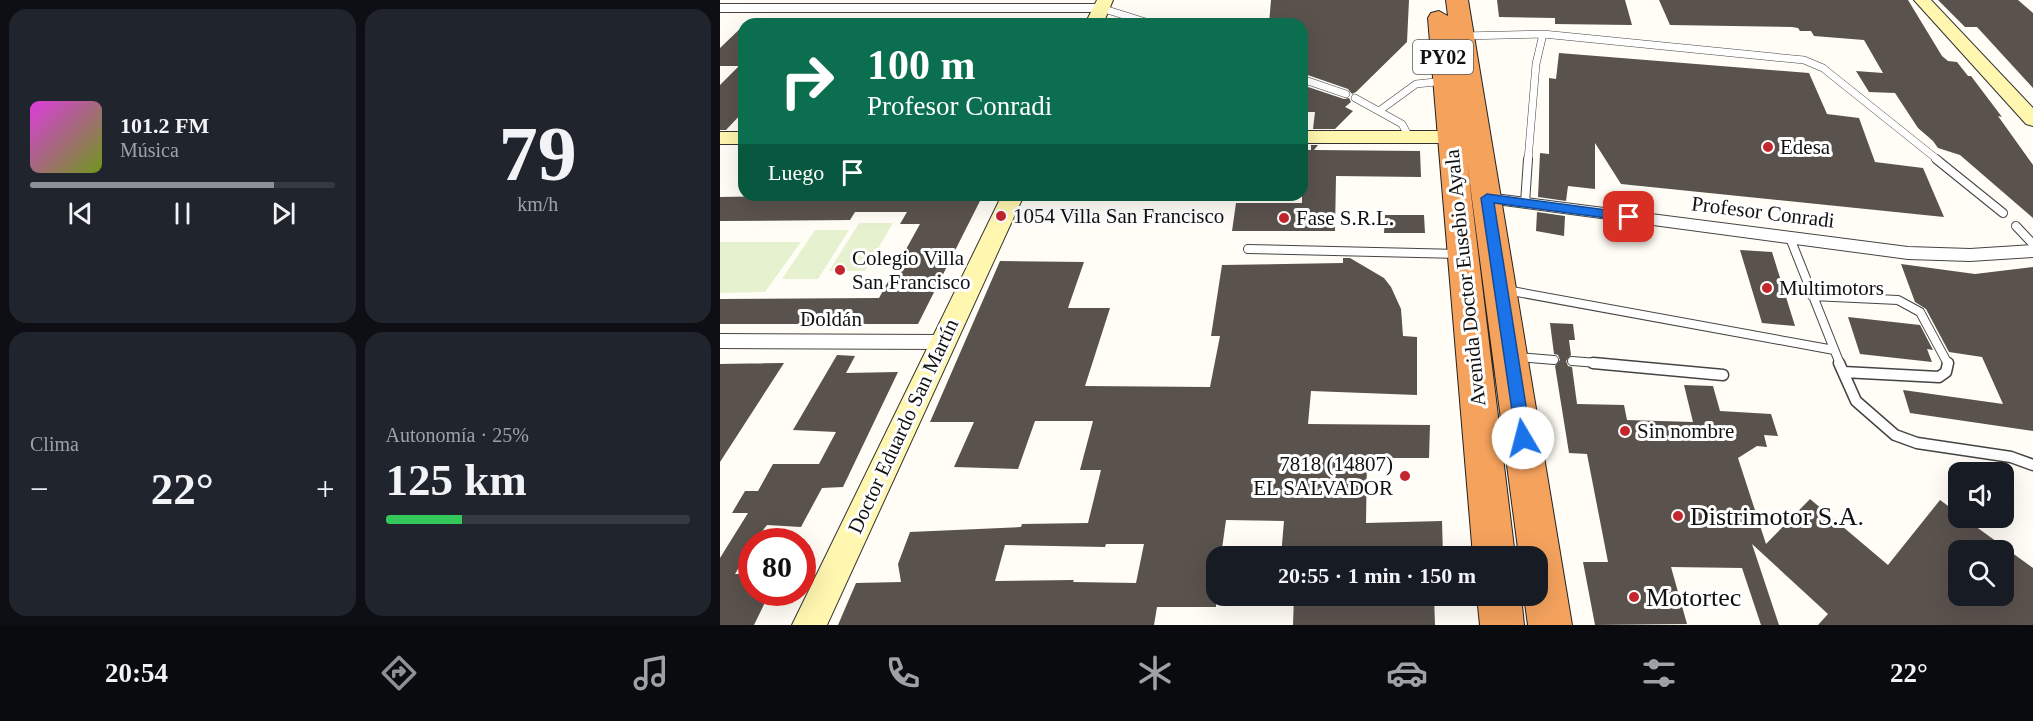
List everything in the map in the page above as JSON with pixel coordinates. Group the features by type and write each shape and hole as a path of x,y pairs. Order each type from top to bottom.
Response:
{"highway":[{"name":"Avenida Doctor Eusebio Ayala","path":"1438,0 1493,546"},
{"name":"Avenida Doctor Eusebio Ayala","path":"1457,0 1512,357 1550,625"},
{"path":"1449,126 1460,124 1468,195 1487,198"},
{"path":"1499,606 1502,625"}],"street":[{"path":"1922,0 2033,120"},
{"path":"720,8 1103,4 1097,18"},
{"path":"1308,137 1409,137 1449,126"},
{"path":"720,138 738,138"},
{"name":"Profesor Conradi","path":"1487,198 1790,238 1948,256 1999,255 2033,251"},
{"name":"Doctor Eduardo San Martín","path":"809,625 1010,201"},
{"name":"Doldán","path":"720,341 942,342"}],"lane":[{"path":"1103,4 1137,18"},
{"path":"1525,203 1536,64 1543,34"},
{"path":"1462,36 1543,34 1803,60 1823,68 2003,213"},
{"path":"1308,81 1346,94"},
{"path":"1379,111 1416,84 1445,81"},
{"path":"1355,98 1402,123 1409,137"},
{"path":"2016,226 2033,244"},
{"path":"1790,238 1856,401 1895,435 1917,443 2011,457 2033,465"},
{"path":"1248,249 1462,254"},
{"path":"1501,289 1834,350"},
{"path":"1812,296 1898,300 1910,305 1920,312 1948,363 1946,372 1939,377 1843,372"},
{"path":"1512,357 1554,360"},
{"path":"1572,361 1723,375"}],"green space":[{"path":"859,223 893,223 865,271 829,271"},
{"path":"815,230 849,230 818,279 782,279"},
{"path":"720,242 801,242 765,292 720,293"}],"building":[{"path":"1271,0 1409,0 1407,42 1352,94 1348,89 1308,75 1308,18 1270,18"},
{"path":"1497,0 1625,0 1632,25 1555,24 1555,18 1499,17"},
{"path":"1659,0 1908,0 1942,56 1948,61 1957,62 1968,76 1971,76 2002,117 1998,116 2033,165 2033,218 1960,155 1938,148 1918,128 1895,93 1869,92 1856,71 1883,73 1864,40 1814,36 1811,31 1800,31 1792,27 1670,25"},
{"path":"1938,0 2018,0 2033,13 2033,88 1977,27 1965,27"},
{"path":"738,31 738,66 720,66 720,48"},
{"name":"Edesa","path":"1559,53 1809,73 1827,114 1859,118 1875,162 1923,168 1944,217 1621,184 1595,143 1595,189 1568,186 1566,201 1538,197 1540,153 1549,154 1549,78 1556,79"},
{"path":"738,67 738,117 726,130 720,130 720,85"},
{"path":"1308,87 1344,99 1349,98 1351,102 1345,107 1353,111 1335,129 1313,129 1315,112 1308,112"},
{"path":"1311,145 1318,145 1314,150 1420,151 1421,177 1336,176 1335,231 1232,231 1236,203 1302,203 1302,201 1308,201 1308,150 1311,150"},
{"path":"720,197 738,197 738,201 980,201 918,324 720,324 720,299 879,298 920,224 900,224 907,212 855,212 850,220 720,221"},
{"path":"1537,212 1565,216 1564,236 1536,231"},
{"path":"1385,215 1424,215 1425,233 1384,233"},
{"name":"Multimotors","path":"1740,250 1772,252 1795,326 1762,323"},
{"path":"1343,258 1350,258 1384,278 1391,287 1401,309 1403,336 1417,337 1417,395 1311,391 1308,424 1430,425 1429,458 1367,458 1366,523 1442,521 1443,546 1282,546 1284,521 1226,520 1222,546 1206,546 1206,606 1216,607 1157,607 1154,625 838,625 856,583 901,582 898,564 910,532 1021,527 1022,524 1088,523 1101,470 1080,470 1093,421 1035,421 1018,469 954,467 974,422 930,422 1000,261 1084,262 1068,308 1110,308 1085,386 1210,387 1220,336 1211,336 1222,265 1343,263","holes":["1106,544 1144,544 1136,583 1073,582 1074,580 995,581 1005,545 1105,547"]},
{"path":"1901,264 1975,274 2033,267 2033,431 1910,413 1903,390 2003,404 1982,357 1949,352 1926,309 1915,302"},
{"path":"1848,317 1920,325 1933,350 1927,349 1932,362 1860,354"},
{"path":"1550,323 1573,324 1575,340 1569,340 1571,355 1566,361 1568,366 1572,367 1577,404 1624,405 1627,420 1693,422 1684,385 1713,386 1720,411 1771,414 1778,436 1764,435 1767,447 1757,446 1738,458 1766,544 1810,499 1888,565 1940,500 1948,506 1948,528 1978,528 1994,540 1948,540 1948,606 2014,606 2014,554 2033,568 2033,625 1818,625 1828,614 1752,544 1779,625 1761,625 1742,568 1671,567 1687,624 1595,625 1583,562 1608,562 1587,454 1569,453 1555,366 1560,360 1558,355 1554,354"},
{"path":"837,355 855,356 846,373 898,372 843,487 822,488 801,527 767,525 765,528 739,528 748,513 732,513 745,491 758,491 773,464 819,464 836,432 793,430"},
{"path":"784,363 720,462 720,364"},
{"path":"738,529 738,569 735,574 738,574 738,606 763,606 754,625 720,625 720,558"},
{"path":"1294,606 1434,606 1435,625 1293,625"}],"place":[{"name":"Edesa","path":"1768,147"},
{"name":"1054 Villa San Francisco","path":"1001,216"},
{"name":"Fase S.R.L.","path":"1284,218"},
{"name":"Colegio Villa San Francisco","path":"840,270"},
{"name":"Multimotors","path":"1767,288"},
{"name":"Sin nombre","path":"1625,431"},
{"name":"7818 (14807) EL SALVADOR","path":"1405,476"},
{"name":"Distrimotor S.A.","path":"1678,516"},
{"name":"Motortec","path":"1634,597"}],"route":[{"path":"1523,438 1487,198 1629,217"}]}
